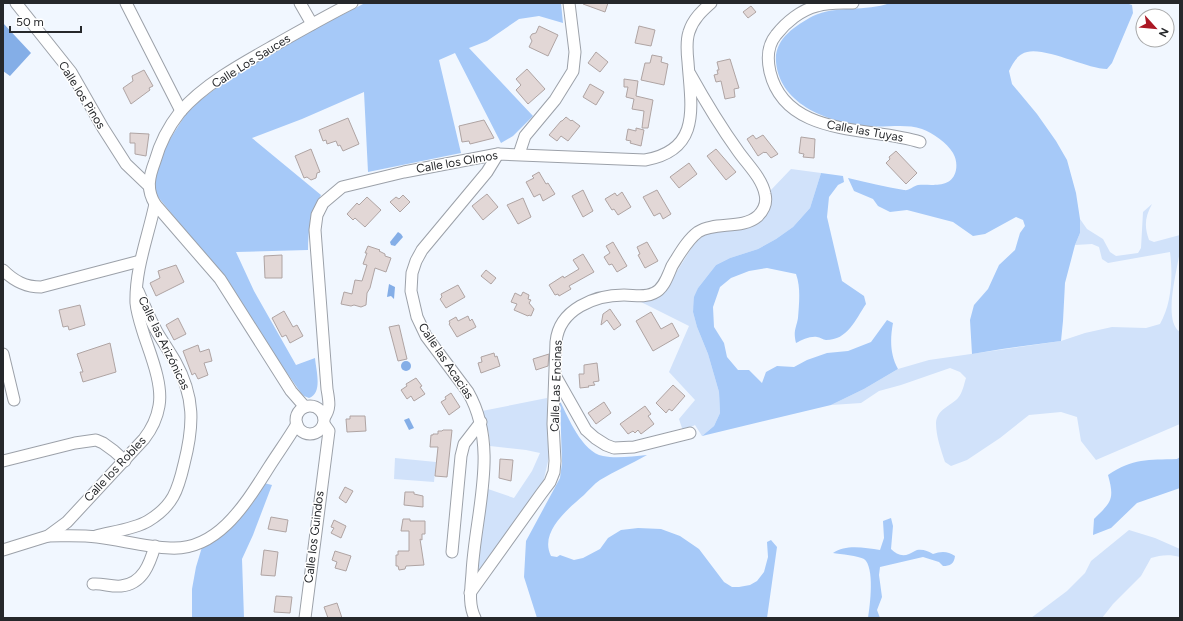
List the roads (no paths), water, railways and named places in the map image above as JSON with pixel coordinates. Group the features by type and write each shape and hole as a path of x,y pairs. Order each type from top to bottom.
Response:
{"street":[{"name":"Calle los Pinos","path":"16,3 71,72 103,128 126,164 149,186"},
{"path":"126,3 181,111"},
{"path":"300,3 312,24"},
{"name":"Calle Los Sauces","path":"149,186 152,170 161,145 172,125 181,111 206,88 229,72 312,24 352,3"},
{"path":"519,154 524,136 555,100 573,71 575,52 569,3"},
{"name":"Calle los Olmos","path":"327,420 327,390 315,230 317,215 323,203 342,187 404,172 498,154 645,160 662,156 683,139 687,131 691,109 687,46 689,33 698,15 711,3"},
{"name":"Calle las Tuyas","path":"853,3 817,6 802,12 781,27 769,46 768,53 768,64 773,83 787,103 795,110 820,123 858,131 908,138 920,142"},
{"name":"Calle Las Encinas","path":"470,593 550,482 554,472 555,461 553,424 557,332 562,322 571,313 587,304 607,296 640,296 655,293 661,287 687,243 697,233 705,228 748,222 758,216 766,203 763,188 758,178 719,124 688,72"},
{"name":"Calle las Acacias","path":"475,618 470,603 470,593 485,452 481,422 468,392 422,329 413,304 411,290 412,273 422,250 487,172 498,154"},
{"path":"149,186 149,192 155,204 220,279 291,391 302,426"},
{"name":"Calle los Robles","path":"3,550 48,536 67,522 144,439 157,415 160,398 154,364 137,312 137,288 140,261 145,248 155,204"},
{"path":"3,270 21,283 30,287 41,287 140,261"},
{"name":"Calle las Arizónicas","path":"96,536 141,525 166,508 177,490 189,447 191,418 188,392 180,371 157,332 137,288"},
{"path":"3,354 14,400"},
{"path":"556,377 586,430 606,446 614,448 634,447 690,433"},
{"path":"302,426 298,413 309,406 319,403 327,390"},
{"path":"291,391 309,406 319,408 327,420 318,432 302,426"},
{"name":"Calle los Guindos","path":"305,618 327,420"},
{"path":"452,552 461,456 467,440 481,422"},
{"path":"48,536 96,536 170,548 188,547 199,544 233,520 284,444 302,426"},
{"name":"Calle los Guindos","path":"302,426 320,440 324,456"},
{"path":"3,461 75,443 96,440 103,443 125,461"},
{"path":"92,584 122,586 130,584 143,575 149,565 155,546"}]}
